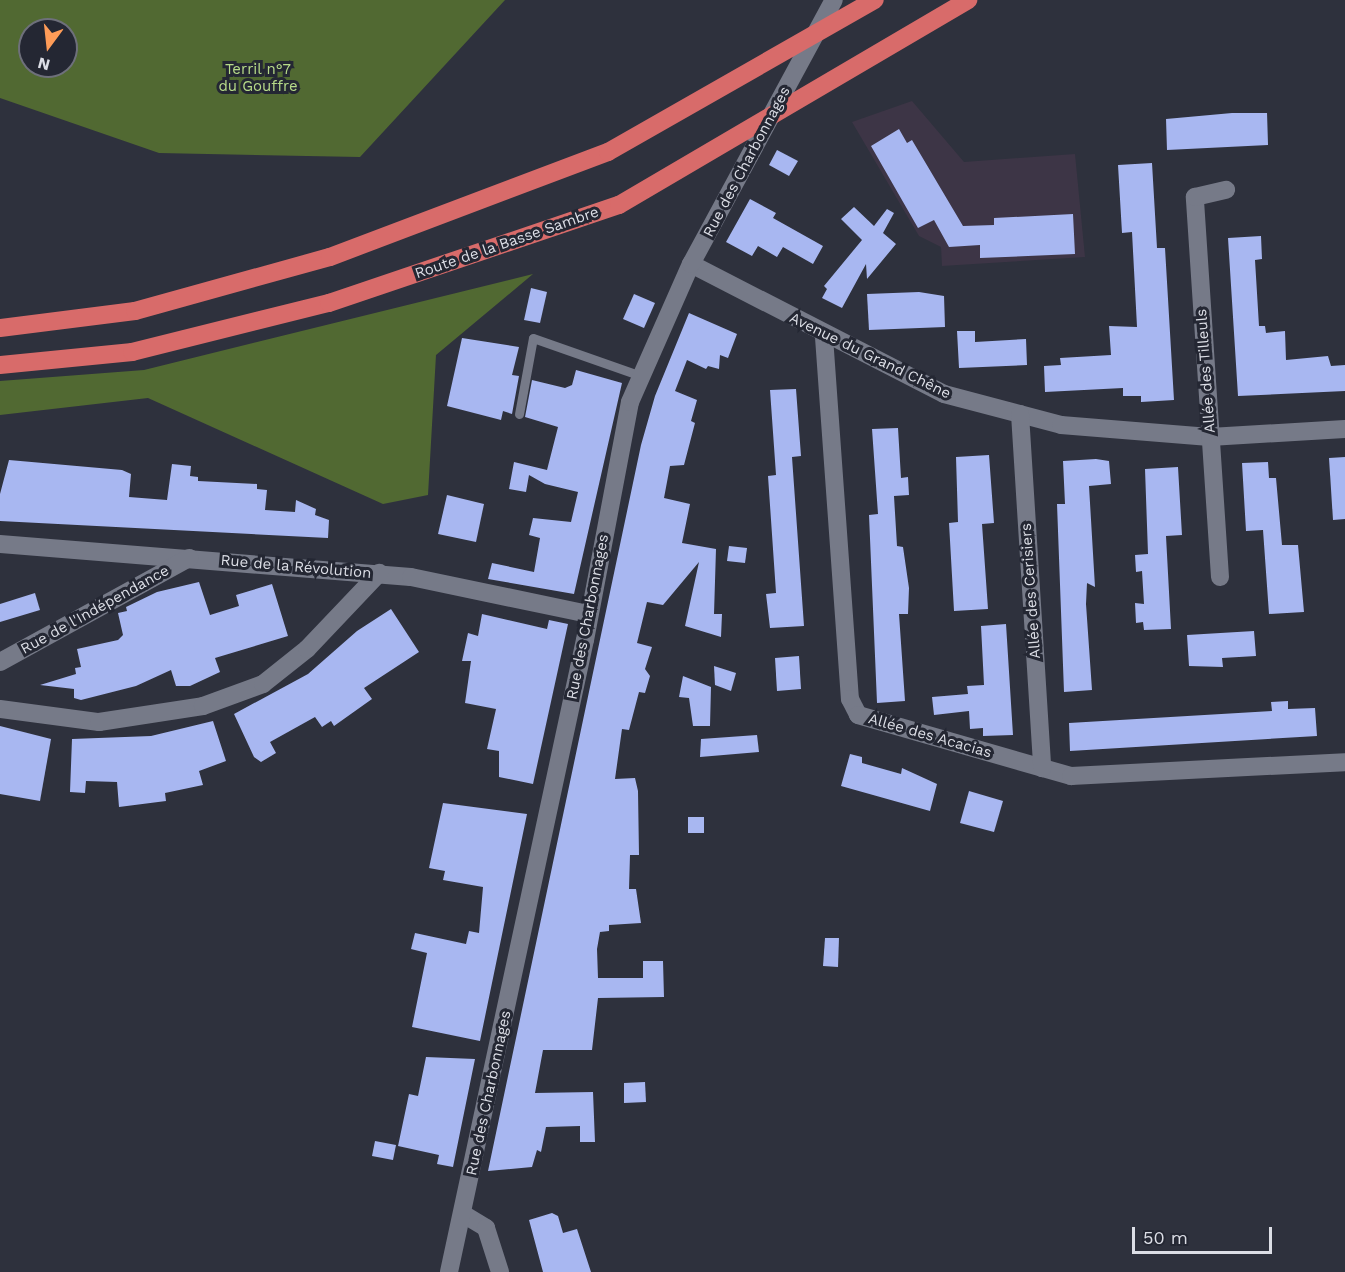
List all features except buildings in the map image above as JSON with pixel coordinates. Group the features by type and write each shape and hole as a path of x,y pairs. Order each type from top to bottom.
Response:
{"highway":[{"path":"0,328 135,311 341,253 608,152 874,0"},
{"name":"Route de la Basse Sambre","path":"0,365 132,352 329,303 619,205 968,0"}],"street":[{"name":"Rue des Charbonnages","path":"449,1272 588,614 630,402 691,264 834,0"},
{"name":"Allée des Tilleuls","path":"1220,576 1195,197 1226,190"},
{"name":"Avenue du Grand Chêne","path":"691,264 824,337 944,394 1020,414 1061,424 1210,437 1345,429"},
{"name":"Allée des Acacias","path":"824,337 854,707 858,715 1071,776 1345,762"},
{"name":"Allée des Cerisiers","path":"1020,414 1042,768"},
{"name":"Rue de la Révolution","path":"0,544 379,573 588,614"},
{"name":"Rue de l'Indépendance","path":"0,662 189,558"},
{"path":"0,709 99,722 203,706 263,684 308,649 379,573"},
{"path":"463,1214 486,1228 500,1272"}],"lane":[{"path":"519,414 533,338 641,376"}],"shaded area":[{"path":"912,101 964,162 1075,154 1085,257 942,266 941,247 919,236 852,122"}],"green space":[{"name":"Terril n°7 du Gouffre","path":"0,0 505,0 360,157 159,153 0,98"},
{"path":"533,274 436,355 428,495 383,504 148,398 0,415 0,381 144,370"}]}
